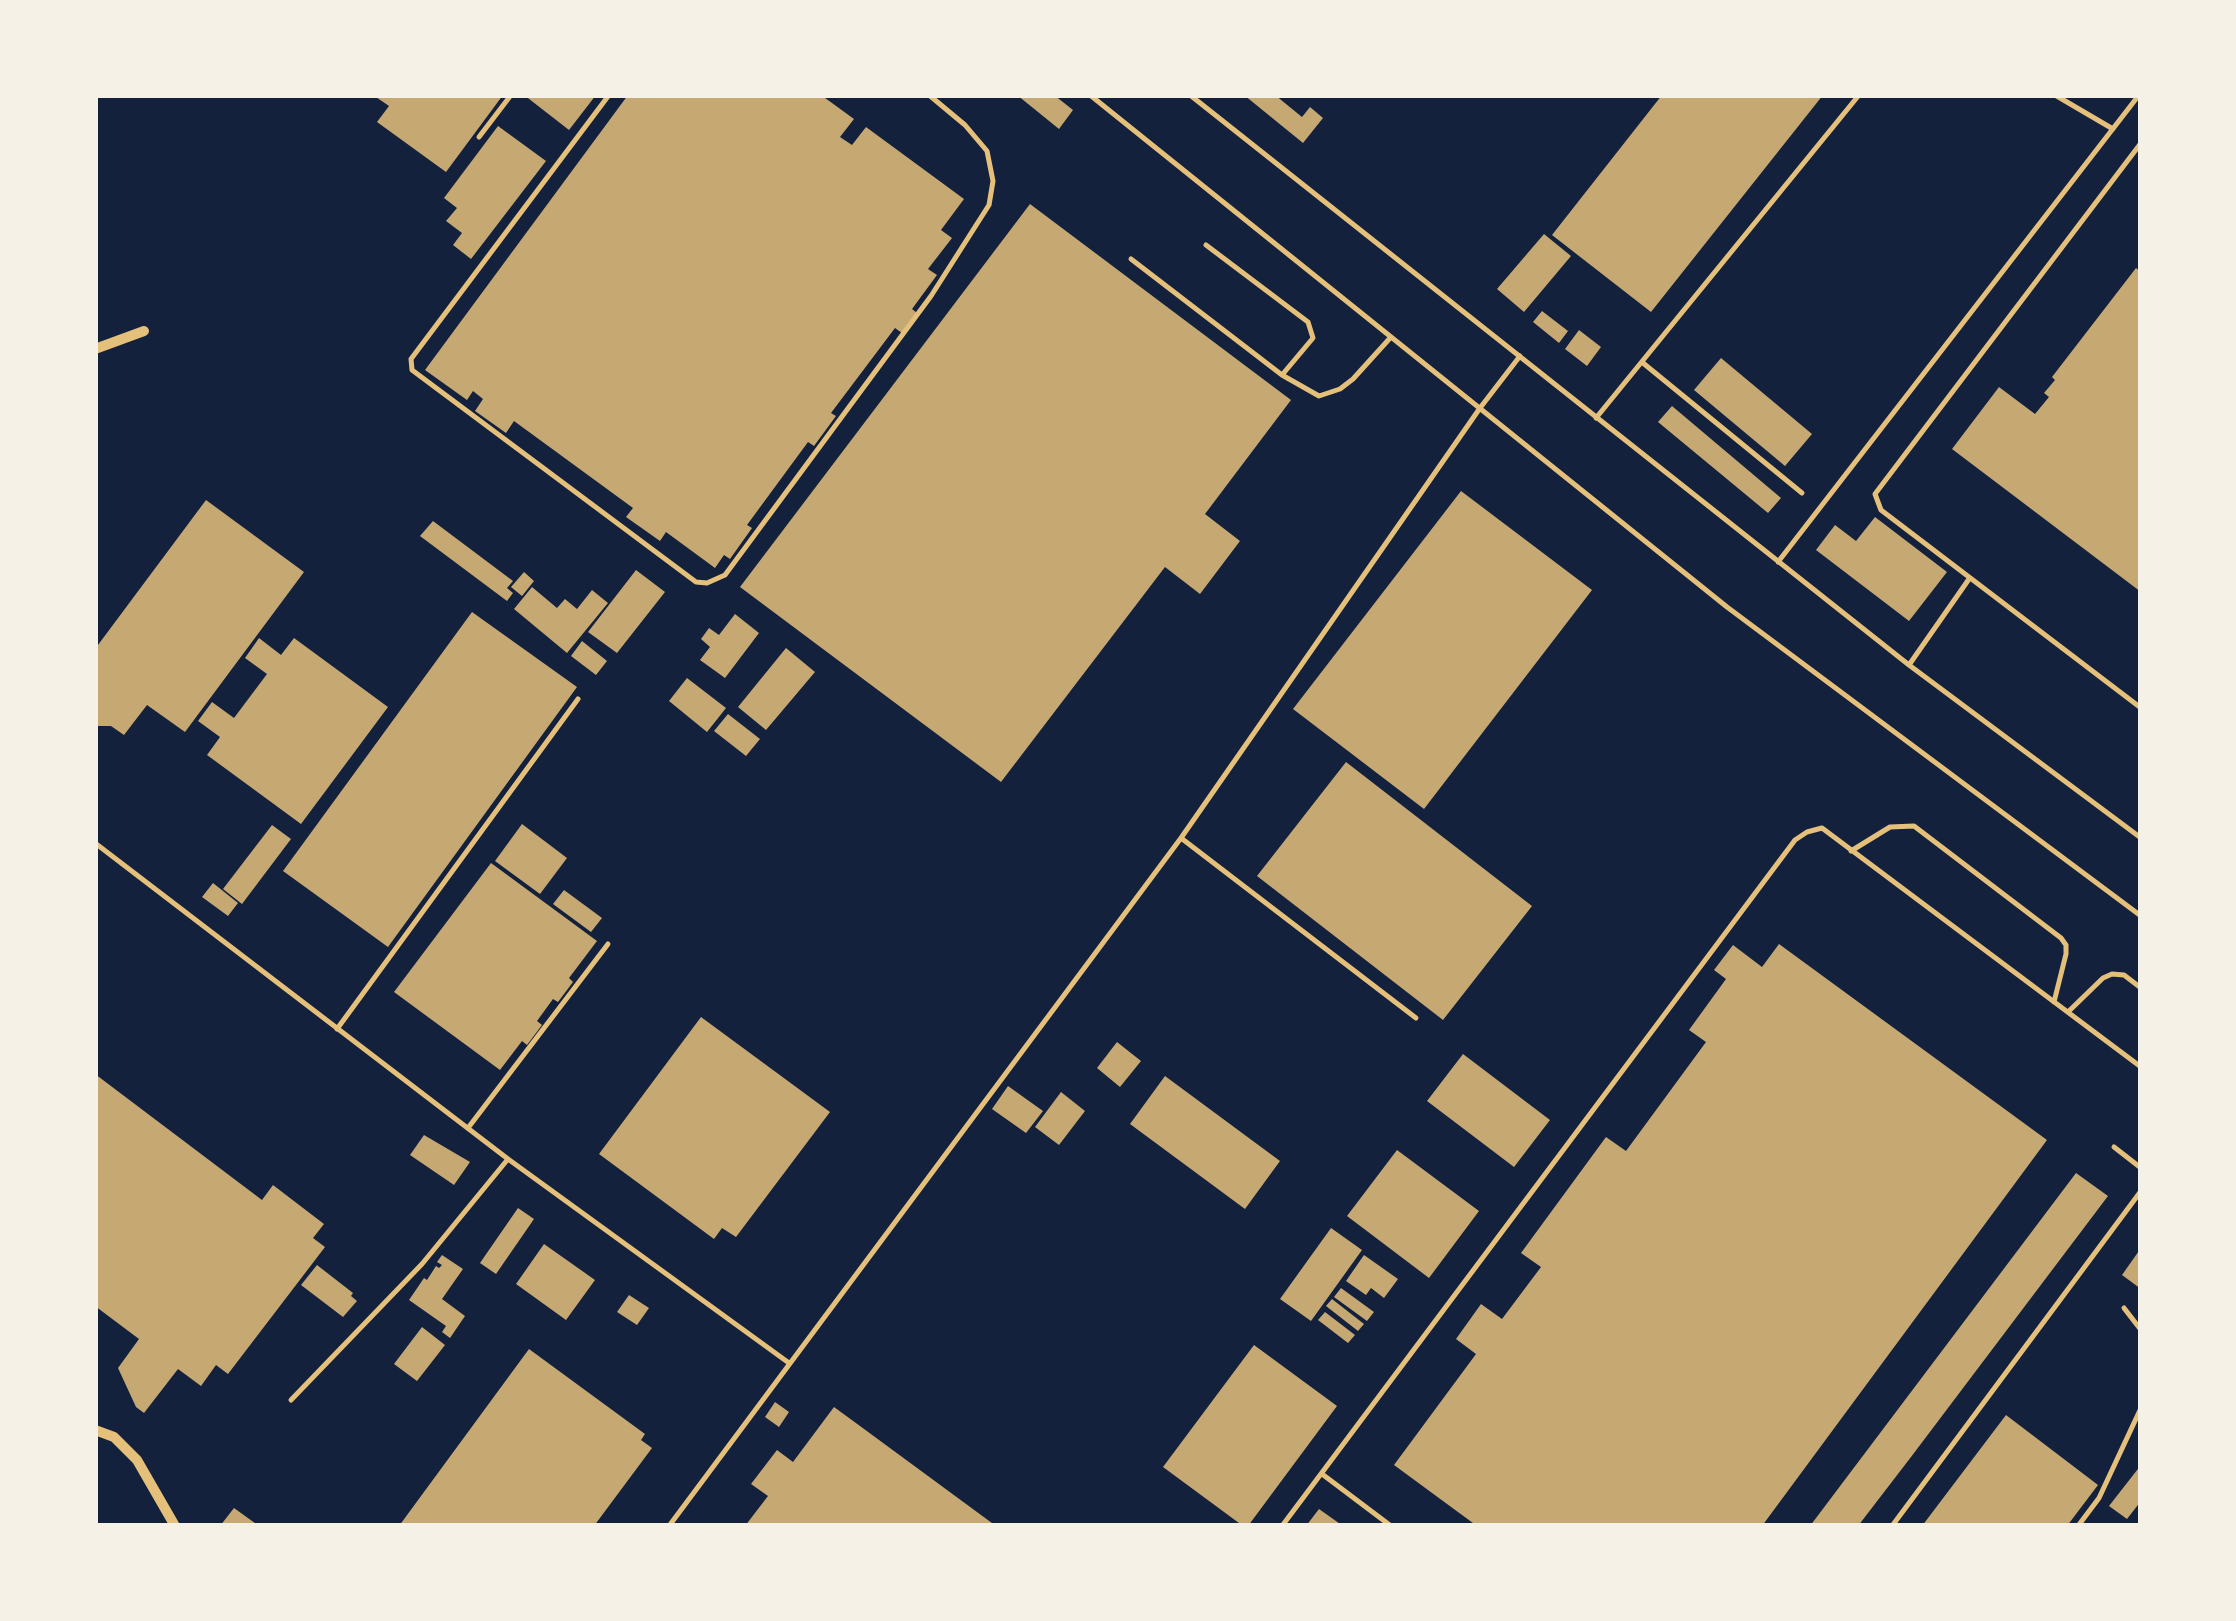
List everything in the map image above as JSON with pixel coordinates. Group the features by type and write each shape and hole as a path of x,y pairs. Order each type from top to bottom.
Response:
{"street":[{"path":"95,350 144,331"},
{"path":"95,1430 114,1437 138,1460 175,1526"}],"lane":[{"path":"479,137 512,95"},
{"path":"609,95 412,359 412,370 696,582 707,584 725,575 931,296 989,204 993,180 987,151 965,125 929,95"},
{"path":"1090,95 1727,607 2141,916"},
{"path":"1190,95 1909,665 2141,838"},
{"path":"1596,418 1859,95"},
{"path":"2056,95 2113,129"},
{"path":"1778,562 2139,95"},
{"path":"2141,143 1875,494 1880,510 2141,708"},
{"path":"1206,245 1308,322 1313,338 1282,375"},
{"path":"1131,259 1282,375 1320,396 1353,379 1391,337"},
{"path":"668,1526 1181,838 1520,356"},
{"path":"1643,362 1802,492"},
{"path":"1909,665 1968,579"},
{"path":"336,1029 578,699"},
{"path":"1851,851 1890,827 1914,826 1929,837 2061,938 2066,954 2054,1002"},
{"path":"1282,1526 1794,840 1822,828 2141,1068"},
{"path":"1181,838 1416,1018"},
{"path":"95,844 508,1159 789,1363"},
{"path":"468,1128 608,944"},
{"path":"2068,1013 2112,974 2124,975 2141,988"},
{"path":"2114,1148 2141,1168"},
{"path":"291,1400 422,1264 508,1159"},
{"path":"1892,1526 2141,1190"},
{"path":"2124,1308 2141,1330"},
{"path":"2078,1526 2099,1498 2141,1408"},
{"path":"1322,1474 1391,1526"}],"building":[{"path":"373,95 503,95 446,172 377,122 389,106"},
{"path":"524,95 596,95 569,130"},
{"path":"628,95 821,95 854,119 840,137 852,145 866,127 964,199 941,230 952,238 928,269 937,275 912,309 917,313 902,333 895,328 831,413 836,416 814,446 808,442 747,525 752,528 730,559 724,555 715,568 666,532 660,541 626,517 633,508 514,421 506,433 475,411 483,399 473,391 467,400 425,370"},
{"path":"1017,95 1054,95 1073,110 1059,129"},
{"path":"1244,95 1275,95 1302,117 1310,107 1323,118 1303,143"},
{"path":"1662,95 1823,95 1651,312 1552,235"},
{"path":"498,126 546,161 471,259 453,245 462,233 446,221 457,208 444,198"},
{"path":"1030,204 1291,400 1205,514 1240,541 1200,594 1165,567 1001,782 740,587"},
{"path":"1544,234 1571,256 1524,312 1497,289"},
{"path":"2136,268 2141,272 2141,592 1952,449 1999,387 2035,414 2049,397 2044,393 2055,380 2052,377"},
{"path":"1542,311 1568,331 1559,343 1533,322"},
{"path":"1579,330 1601,347 1587,366 1565,349"},
{"path":"1721,358 1812,434 1785,466 1694,390"},
{"path":"1672,406 1781,498 1768,513 1658,422"},
{"path":"1461,491 1592,590 1424,809 1293,709"},
{"path":"206,500 304,572 185,732 147,705 124,735 111,726 95,726 95,649"},
{"path":"1875,517 1947,572 1909,621 1816,550 1835,525 1856,541"},
{"path":"433,521 513,581 507,588 513,593 507,601 420,536"},
{"path":"636,570 665,592 617,653 588,632"},
{"path":"524,572 534,581 522,596 511,587"},
{"path":"532,587 557,608 565,599 577,609 592,590 608,603 567,653 514,609"},
{"path":"472,612 577,687 388,947 283,871"},
{"path":"735,614 759,633 725,678 700,660 710,647 701,639 709,628 719,635"},
{"path":"259,638 281,655 294,638 388,707 301,824 207,755 220,737 198,721 212,702 234,718 267,674 245,658"},
{"path":"582,641 607,661 596,675 571,656"},
{"path":"786,648 815,672 766,730 738,707"},
{"path":"687,678 726,708 707,732 669,701"},
{"path":"728,714 760,739 746,756 714,731"},
{"path":"1346,762 1532,906 1443,1020 1257,876"},
{"path":"522,824 567,858 540,894 495,861"},
{"path":"272,825 291,839 242,904 223,889"},
{"path":"491,863 597,941 569,978 573,982 558,1002 553,999 537,1021 542,1025 527,1045 522,1041 500,1070 394,992"},
{"path":"213,883 238,903 228,916 202,897"},
{"path":"564,890 602,918 591,932 553,904"},
{"path":"1779,944 2047,1140 1762,1526 1477,1526 1394,1465 1476,1354 1456,1339 1481,1304 1502,1319 1541,1267 1521,1253 1606,1137 1626,1151 1706,1042 1689,1030 1726,979 1714,970 1733,945 1762,967"},
{"path":"701,1017 830,1112 736,1237 722,1228 714,1239 599,1154"},
{"path":"1117,1042 1141,1061 1120,1087 1097,1068"},
{"path":"1463,1054 1550,1120 1514,1167 1427,1101"},
{"path":"95,1074 262,1200 273,1185 324,1224 313,1238 325,1247 228,1374 216,1365 201,1386 178,1369 144,1413 136,1407 118,1368 139,1339 95,1306"},
{"path":"1165,1076 1280,1161 1245,1209 1130,1124"},
{"path":"1008,1086 1043,1111 1026,1133 992,1109"},
{"path":"1061,1092 1085,1111 1059,1145 1035,1127"},
{"path":"424,1135 470,1162 454,1185 410,1155"},
{"path":"1397,1150 1479,1211 1429,1278 1347,1216"},
{"path":"2076,1173 2108,1196 1858,1526 1810,1526"},
{"path":"518,1208 534,1219 496,1274 480,1263"},
{"path":"1331,1228 1362,1250 1311,1321 1280,1299"},
{"path":"544,1244 595,1280 566,1320 516,1284"},
{"path":"2141,1248 2141,1289 2122,1275"},
{"path":"442,1255 463,1269 442,1299 465,1316 450,1338 442,1332 446,1326 409,1300 424,1278 427,1280 436,1266 442,1265 437,1262"},
{"path":"1364,1255 1398,1279 1384,1298 1371,1288 1366,1295 1346,1281"},
{"path":"317,1265 353,1293 351,1296 357,1301 343,1317 301,1285"},
{"path":"1341,1288 1374,1312 1367,1321 1334,1297"},
{"path":"629,1295 649,1308 637,1325 617,1312"},
{"path":"1332,1299 1364,1324 1358,1331 1326,1306"},
{"path":"1325,1312 1355,1335 1348,1343 1318,1320"},
{"path":"422,1327 445,1345 417,1381 394,1364"},
{"path":"1254,1345 1337,1406 1248,1526 1243,1526 1163,1467"},
{"path":"529,1349 645,1434 641,1440 652,1448 594,1526 399,1526"},
{"path":"775,1402 789,1412 779,1427 765,1417"},
{"path":"834,1407 996,1526 745,1526 768,1496 751,1484 777,1450 793,1462"},
{"path":"2006,1415 2098,1485 2067,1526 1922,1526"},
{"path":"2141,1465 2141,1501 2127,1519 2109,1506"},
{"path":"234,1508 259,1526 220,1526"},
{"path":"1319,1509 1343,1526 1306,1526"}]}
